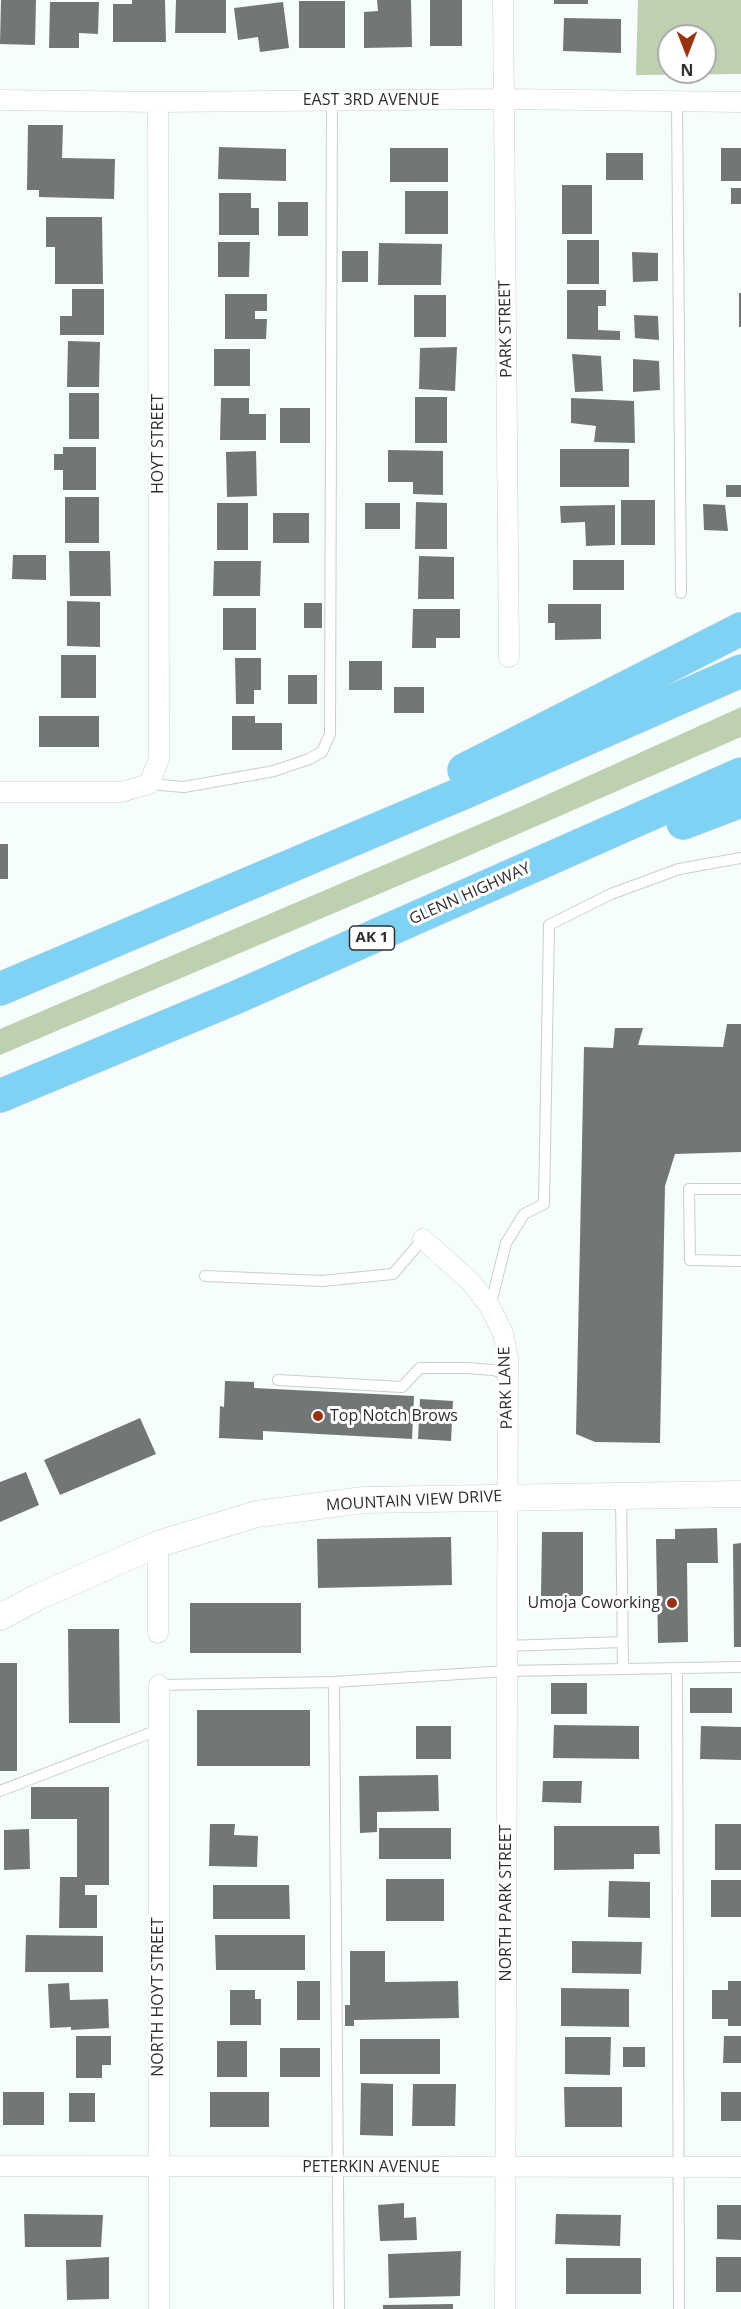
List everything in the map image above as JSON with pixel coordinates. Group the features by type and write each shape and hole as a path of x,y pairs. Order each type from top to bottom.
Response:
{"highway":[{"path":"279,870 458,773 741,629"},
{"path":"0,989 470,790 741,671"},
{"name":"GLENN HIGHWAY","path":"0,1096 237,997 741,774"},
{"path":"237,997 554,877 671,827 741,801"}],"street":[{"name":"PARK STREET","path":"503,0 509,657"},
{"name":"EAST 3RD AVENUE","path":"0,100 158,102 503,99 741,102"},
{"name":"HOYT STREET","path":"149,784 159,759 158,102"},
{"path":"0,792 121,792 149,784"},
{"name":"PARK LANE","path":"423,1239 471,1282 490,1307 503,1333 508,1359 507,1497"},
{"name":"MOUNTAIN VIEW DRIVE","path":"0,1617 38,1597 158,1544 257,1514 364,1500 741,1494"},
{"name":"NORTH PARK STREET","path":"505,2309 507,1497"},
{"path":"158,1544 158,1633"},
{"name":"NORTH HOYT STREET","path":"159,1685 159,2309"},
{"name":"PETERKIN AVENUE","path":"0,2166 741,2167"}],"lane":[{"path":"149,784 184,787 274,771 322,752 330,734 332,101"},
{"path":"677,102 681,593"},
{"path":"490,1307 506,1243 524,1214 544,1204 549,925 611,894 679,868 741,858"},
{"path":"741,1189 689,1190 690,1260 741,1261"},
{"path":"205,1276 322,1281 393,1274 423,1239"},
{"path":"278,1380 402,1387 420,1368 468,1368 493,1370 507,1374"},
{"path":"621,1495 623,1669"},
{"path":"506,1646 622,1642"},
{"path":"159,1685 334,1682 506,1671 741,1667"},
{"path":"677,1669 679,2309"},
{"path":"334,1682 339,2309"},
{"path":"0,1791 158,1730"}],"green space":[{"path":"638,0 741,0 741,74 717,74 717,24 657,24 657,75 636,75"},
{"path":"741,707 741,737 452,863 0,1055 0,1029 522,806"}],"building":[{"path":"1,0 36,0 35,45 0,44"},
{"path":"132,0 165,0 166,42 113,42 113,4 132,4"},
{"path":"176,0 226,0 226,33 175,33"},
{"path":"377,0 411,0 412,47 364,48 364,12 378,11"},
{"path":"430,0 462,0 462,46 430,46"},
{"path":"554,0 588,0 588,4 554,4"},
{"path":"299,1 345,1 345,48 299,48"},
{"path":"50,2 99,2 98,34 79,33 79,48 49,48"},
{"path":"283,2 289,48 260,52 258,37 238,40 234,8"},
{"path":"564,18 621,19 621,53 563,51"},
{"path":"28,125 63,125 62,158 115,159 114,199 39,197 39,190 27,190"},
{"path":"219,147 286,149 286,181 218,179"},
{"path":"390,148 448,148 448,182 390,182"},
{"path":"721,148 741,148 741,181 721,181"},
{"path":"606,153 643,153 643,180 606,180"},
{"path":"562,185 592,185 592,234 562,234"},
{"path":"731,188 741,188 741,204 731,204"},
{"path":"405,191 448,191 448,234 405,234"},
{"path":"219,193 251,193 251,208 259,208 259,235 219,235"},
{"path":"278,202 308,202 308,236 278,236"},
{"path":"46,217 102,217 103,284 55,284 55,247 46,247"},
{"path":"567,240 599,240 599,284 567,284"},
{"path":"218,242 250,242 249,277 218,277"},
{"path":"379,243 442,244 441,285 378,285"},
{"path":"342,251 368,251 368,282 342,282"},
{"path":"632,252 658,253 658,281 633,282"},
{"path":"72,289 104,289 104,335 60,335 60,316 72,316"},
{"path":"567,290 606,290 606,306 598,306 598,330 620,331 620,340 567,339"},
{"path":"739,293 741,293 741,327 739,327"},
{"path":"225,294 267,294 267,311 255,311 255,319 267,319 266,339 225,339"},
{"path":"414,295 446,295 446,337 414,337"},
{"path":"634,315 658,316 659,340 635,338"},
{"path":"68,341 100,342 99,387 67,387"},
{"path":"457,347 455,391 419,389 420,348"},
{"path":"214,349 250,349 250,386 214,386"},
{"path":"572,354 601,356 603,391 575,392"},
{"path":"633,359 659,361 660,390 633,392"},
{"path":"69,393 99,393 99,439 69,439"},
{"path":"415,397 447,397 447,443 415,443"},
{"path":"221,398 249,398 249,414 266,414 266,440 220,440"},
{"path":"571,398 634,401 635,443 594,442 596,426 571,423"},
{"path":"280,408 310,408 310,443 280,443"},
{"path":"63,447 96,447 96,490 63,490 63,470 54,470 54,454 63,454"},
{"path":"560,449 629,449 629,487 560,487"},
{"path":"388,450 443,451 443,495 413,494 413,482 388,482"},
{"path":"256,451 257,496 227,497 226,452"},
{"path":"726,485 741,485 741,497 726,497"},
{"path":"65,497 99,497 99,543 65,543"},
{"path":"621,500 655,500 655,545 621,545"},
{"path":"416,502 447,503 447,549 415,549"},
{"path":"217,503 248,503 248,550 217,550"},
{"path":"365,503 400,503 400,529 365,529"},
{"path":"703,504 725,505 728,531 704,530"},
{"path":"615,505 615,545 586,546 585,522 561,523 560,506"},
{"path":"273,513 309,513 309,543 273,543"},
{"path":"69,551 110,551 111,596 70,596"},
{"path":"13,555 46,555 46,580 12,579"},
{"path":"419,556 454,557 454,599 418,599"},
{"path":"573,560 624,560 624,590 573,590"},
{"path":"214,561 261,561 260,596 213,596"},
{"path":"67,601 100,602 100,647 67,646"},
{"path":"304,603 322,603 322,628 304,628"},
{"path":"548,604 601,604 601,639 555,640 555,623 548,623"},
{"path":"223,608 256,608 256,650 223,650"},
{"path":"413,609 460,609 460,638 436,638 436,648 412,648"},
{"path":"61,655 96,655 96,698 61,698"},
{"path":"235,658 261,658 261,690 254,690 254,704 236,704"},
{"path":"349,661 382,661 382,690 349,690"},
{"path":"288,675 317,675 317,704 288,704"},
{"path":"394,687 424,687 424,713 394,713"},
{"path":"39,716 99,716 99,747 39,747"},
{"path":"232,716 255,716 255,723 282,723 282,750 232,750"},
{"path":"0,844 8,844 8,879 0,879"},
{"path":"727,1024 741,1024 741,1152 675,1154 665,1186 660,1443 595,1442 576,1434 584,1047 613,1048 615,1028 643,1028 638,1045 723,1047"},
{"path":"225,1381 254,1382 254,1388 414,1396 412,1439 263,1431 263,1440 219,1438 220,1406 224,1407"},
{"path":"420,1399 453,1401 451,1441 418,1439"},
{"path":"140,1418 156,1454 60,1495 44,1460"},
{"path":"26,1472 39,1505 0,1522 0,1482"},
{"name":"Umoja Coworking","path":"717,1528 718,1563 687,1563 688,1642 658,1643 656,1539 675,1539 675,1529"},
{"path":"542,1532 583,1532 583,1596 541,1596"},
{"path":"451,1537 452,1585 318,1588 317,1539"},
{"path":"741,1543 741,1647 734,1647 733,1544"},
{"path":"190,1603 301,1603 301,1653 190,1653"},
{"path":"68,1629 119,1629 120,1723 69,1723"},
{"path":"0,1663 17,1663 17,1771 0,1771"},
{"path":"551,1683 587,1683 587,1714 551,1714"},
{"path":"690,1688 732,1688 732,1713 690,1713"},
{"path":"197,1710 310,1710 310,1766 197,1766"},
{"path":"554,1725 639,1726 639,1759 553,1758"},
{"path":"416,1726 451,1726 451,1759 416,1759"},
{"path":"701,1726 741,1727 741,1760 700,1759"},
{"path":"438,1775 439,1811 377,1812 377,1832 360,1833 359,1776"},
{"path":"543,1781 582,1781 581,1803 542,1802"},
{"path":"31,1787 109,1787 109,1885 85,1885 85,1895 97,1895 97,1928 59,1928 60,1877 77,1877 77,1819 31,1819"},
{"path":"210,1824 235,1824 234,1835 258,1836 257,1867 209,1866"},
{"path":"715,1824 741,1824 741,1870 715,1870"},
{"path":"554,1826 659,1826 660,1854 634,1854 634,1869 554,1870"},
{"path":"379,1828 451,1828 451,1859 379,1859"},
{"path":"29,1829 30,1869 4,1870 4,1830"},
{"path":"386,1879 444,1879 444,1921 386,1921"},
{"path":"711,1880 741,1880 741,1917 711,1917"},
{"path":"609,1881 650,1882 650,1918 608,1917"},
{"path":"213,1885 289,1885 290,1919 213,1919"},
{"path":"26,1935 103,1936 103,1972 25,1972"},
{"path":"215,1935 305,1935 305,1970 216,1970"},
{"path":"572,1941 642,1942 641,1974 572,1973"},
{"path":"350,1951 385,1951 385,1982 458,1981 459,2018 354,2020 354,2026 345,2026 345,2005 350,2005"},
{"path":"297,1981 320,1981 320,2020 297,2020"},
{"path":"728,1981 741,1981 741,2026 728,2026 728,2019 712,2019 712,1990 728,1990"},
{"path":"69,1983 70,2000 108,1999 109,2028 71,2030 71,2027 50,2028 48,1984"},
{"path":"561,1988 629,1989 629,2027 561,2026"},
{"path":"230,1990 255,1990 255,1999 261,1999 261,2025 230,2025"},
{"path":"76,2036 111,2036 111,2065 102,2065 102,2078 76,2078"},
{"path":"724,2036 741,2036 741,2063 723,2063"},
{"path":"565,2037 611,2037 610,2075 565,2074"},
{"path":"360,2039 440,2039 440,2074 360,2074"},
{"path":"217,2041 247,2041 247,2077 217,2077"},
{"path":"623,2047 645,2047 645,2067 623,2067"},
{"path":"280,2048 320,2048 320,2077 280,2077"},
{"path":"361,2083 393,2084 393,2136 360,2135"},
{"path":"413,2084 456,2084 455,2126 412,2126"},
{"path":"564,2087 622,2087 622,2127 565,2127"},
{"path":"3,2092 44,2092 44,2125 3,2125"},
{"path":"210,2092 269,2092 269,2127 210,2127"},
{"path":"721,2092 741,2092 741,2121 721,2121"},
{"path":"69,2093 95,2093 95,2122 69,2122"},
{"path":"404,2203 404,2218 416,2217 417,2240 380,2241 378,2205"},
{"path":"717,2205 741,2205 741,2240 717,2239"},
{"path":"24,2214 103,2215 101,2247 25,2247"},
{"path":"556,2214 621,2215 620,2246 555,2244"},
{"path":"461,2251 460,2296 389,2298 388,2254"},
{"path":"109,2257 109,2299 67,2300 66,2260"},
{"path":"716,2257 741,2257 741,2292 716,2292"},
{"path":"566,2258 641,2258 641,2294 566,2294"},
{"path":"453,2304 453,2309 383,2309 383,2305"}],"place":[{"name":"Top Notch Brows","path":"318,1416"},
{"name":"Umoja Coworking","path":"672,1603"}]}
